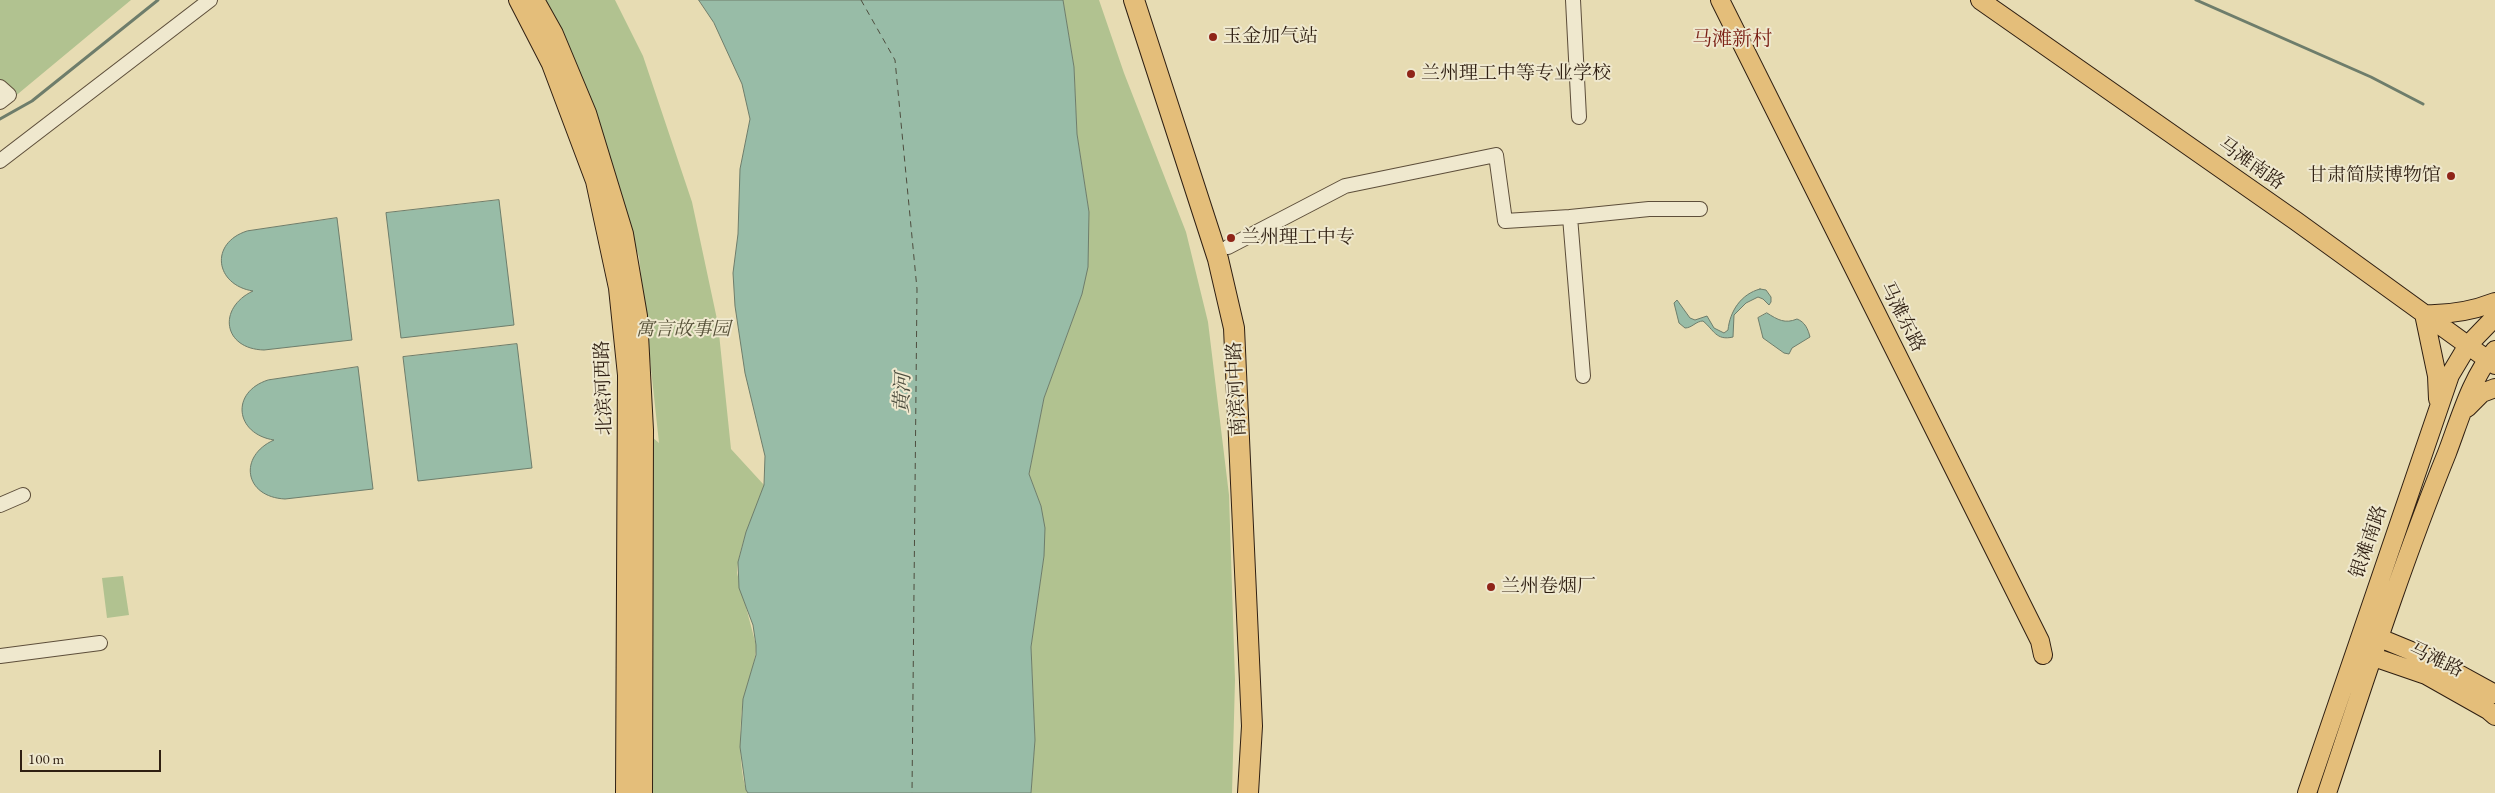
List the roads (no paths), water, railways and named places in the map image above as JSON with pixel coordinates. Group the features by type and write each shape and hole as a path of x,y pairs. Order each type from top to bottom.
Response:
{"highway":[{"name":"南滨河中路","path":"1134,0 1218,259 1234,328 1252,726 1248,793"},
{"name":"南滨河中路","path":"1148,0 1228,247 1247,326 1265,727 1261,793"}],"main road":[{"name":"北滨河西路","path":"518,0 551,64 595,181 618,288 627,375 625,793"},
{"name":"北滨河西路","path":"535,0 554,34 587,113 624,234 638,316 644,430 643,793"},
{"name":"马滩东路","path":"1720,0 2040,641 2043,655"},
{"name":"马滩南路","path":"1980,0 2288,215 2468,346 2492,359"},
{"path":"2439,407 2437,376 2424,314 2446,315 2479,308 2495,302"},
{"name":"银滩南路","path":"2306,793 2450,375 2468,346 2495,318"},
{"path":"2327,793 2418,523 2463,412 2492,359"},
{"path":"2463,412 2482,393 2495,388"},
{"name":"马滩路","path":"2361,631 2433,660 2495,694"},
{"name":"马滩路","path":"2355,650 2426,675 2488,710 2495,716"}],"street":[{"path":"0,161 210,0"},
{"path":"1573,0 1580,117"},
{"path":"0,87 9,95 0,102"},
{"path":"1228,247 1345,186 1496,155 1505,221 1649,209 1700,209"},
{"path":"1570,216 1583,376"},
{"path":"0,505 24,495"},
{"path":"0,656 100,643"}],"water":[{"name":"黄河","path":"699,0 1063,0 1074,67 1077,134 1089,212 1088,267 1082,294 1044,398 1029,474 1041,506 1045,528 1044,556 1031,647 1035,740 1031,793 748,793 746,790 740,747 743,699 756,655 756,645 753,625 739,588 738,562 746,532 764,485 765,456 745,373 735,306 733,273 738,234 740,169 750,119 742,84 714,23"},
{"path":"499,200 514,325 401,338 386,213"},
{"path":"337,218 352,340 264,350 250,348 240,343 233,335 230,317 234,307 241,298 253,291 240,287 224,273 222,254 227,245 235,237 247,231"},
{"path":"1766,290 1771,297 1771,302 1769,305 1758,297 1746,303 1734,315 1733,337 1719,336 1703,321 1685,328 1679,323 1674,303 1677,300 1690,318 1695,320 1707,316 1714,328 1724,333 1728,330 1731,316 1742,299 1753,291"},
{"path":"1767,313 1782,320 1800,320 1806,326 1810,337 1792,348 1789,354 1784,353 1763,338 1758,318"},
{"path":"517,344 532,468 418,481 403,357"},
{"path":"358,367 373,489 285,499 271,497 261,491 254,484 251,475 251,465 262,447 274,440 261,436 251,430 245,422 242,412 247,394 256,386 268,380"}],"waterway":[{"path":"0,119 32,101 158,0"},
{"path":"2196,0 2371,77 2423,104"}],"place":[{"name":"玉金加气站","path":"1213,37"},
{"name":"兰州理工中等专业学校","path":"1411,74"},
{"name":"甘肃简牍博物馆","path":"2451,176"},
{"name":"兰州理工中专","path":"1231,238"},
{"name":"兰州卷烟厂","path":"1491,587"}],"district":[{"name":"马滩新村","path":"1732,40"}],"park label":[{"name":"寓言故事园","path":"683,330"}]}
